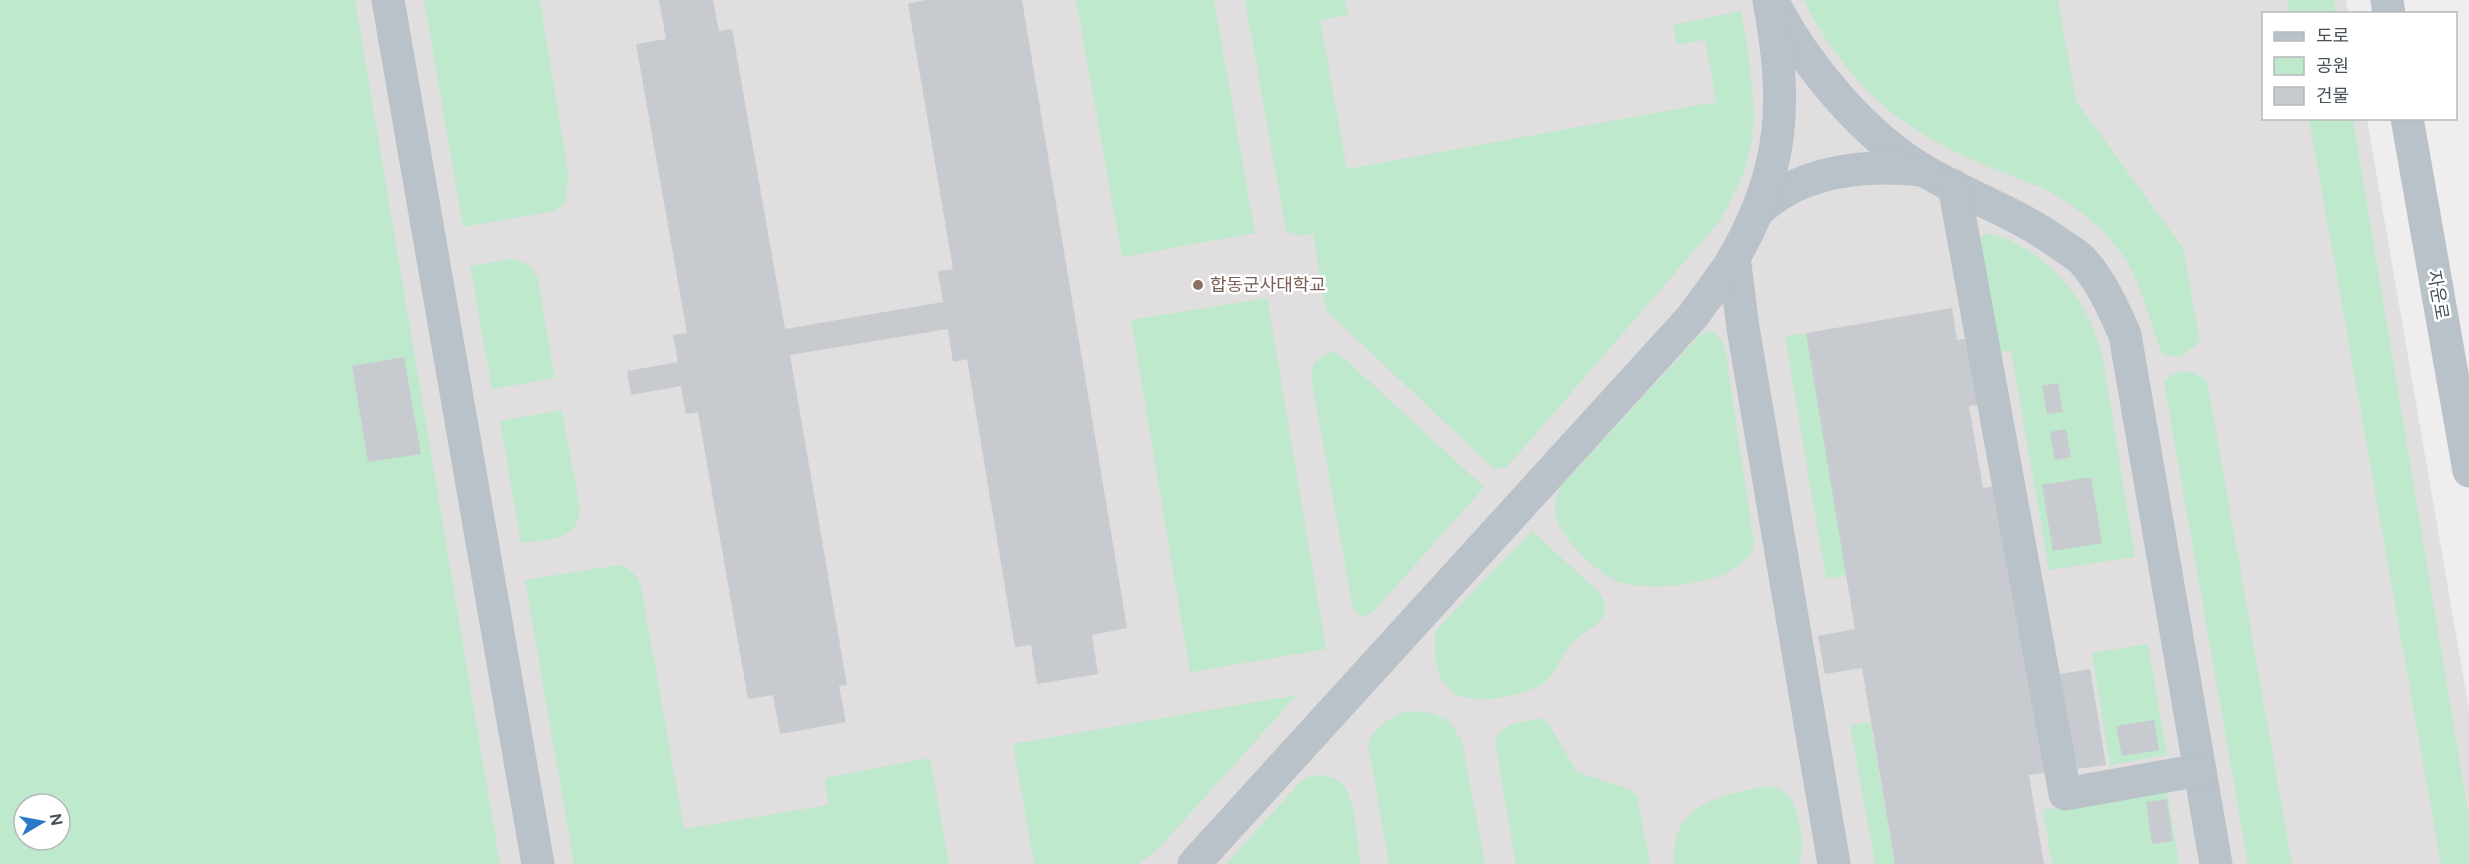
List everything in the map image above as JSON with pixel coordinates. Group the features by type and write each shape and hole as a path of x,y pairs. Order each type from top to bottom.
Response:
{"street":[{"path":"388,0 538,864"},
{"path":"1770,0 1805,54 1875,134 1923,170 2043,231 2081,259 2105,290 2125,335 2216,864"},
{"path":"1194,864 1693,316 1734,257 1756,213 1775,157 1781,105 1770,0"},
{"name":"자운로","path":"2407,120 2469,471"},
{"path":"1756,213 1770,199 1786,189 1824,175 1867,168 1923,170"},
{"path":"1954,186 2065,794 2200,770"},
{"path":"1734,257 1743,328 1834,864"},
{"path":"1693,316 1714,303 1724,304 1734,310 1743,328"}],"shaded area":[{"name":"합동군사대학교","path":"0,0 2346,0 2348,12 2262,12 2262,120 2367,120 2469,710 2469,864 0,864"}],"green space":[{"path":"0,0 355,0 500,864 0,864"},
{"path":"424,0 540,0 569,178 564,204 554,211 463,227"},
{"path":"1076,0 1214,0 1255,233 1122,257"},
{"path":"1245,0 1345,0 1348,15 1320,20 1347,169 1716,102 1705,40 1677,45 1673,25 1741,11 1751,78 1753,130 1746,165 1720,221 1506,468 1493,468 1326,310 1313,234 1299,236 1286,231"},
{"path":"1804,0 2058,0 2076,101 2183,248 2200,341 2178,356 2162,353 2132,271 2104,232 2076,208 2052,193 1959,153 1897,116 1860,83 1844,64 1829,44"},
{"path":"2287,0 2333,0 2336,12 2290,12"},
{"path":"2309,120 2353,120 2469,818 2469,864 2441,864"},
{"path":"1984,234 2000,237 2024,248 2053,269 2075,295 2092,326 2103,360 2135,557 2049,570 2011,350 1996,353 1979,239"},
{"path":"512,259 528,265 538,279 555,378 492,389 470,266"},
{"path":"1267,298 1326,649 1190,672 1131,320"},
{"path":"1708,331 1720,337 1725,349 1754,543 1752,552 1739,566 1709,579 1692,583 1656,587 1617,581 1582,556 1564,534 1555,512 1557,495 1562,485 1697,338"},
{"path":"1806,333 1847,575 1826,579 1785,336"},
{"path":"1334,351 1484,487 1373,612 1362,617 1353,609 1311,377 1317,360"},
{"path":"2181,372 2192,372 2207,380 2292,864 2248,864 2164,382 2169,376"},
{"path":"562,410 580,509 578,520 573,528 560,537 521,543 500,421"},
{"path":"1532,531 1599,592 1604,601 1604,615 1575,640 1550,677 1537,687 1514,695 1484,699 1457,694 1447,687 1441,677 1435,649 1435,631"},
{"path":"619,565 633,573 641,587 684,829 828,805 825,778 930,758 949,864 574,864 525,580"},
{"path":"2148,644 2167,755 2110,765 2092,653"},
{"path":"1297,695 1159,848 1138,864 1034,864 1013,744"},
{"path":"1408,711 1432,713 1448,720 1462,741 1485,864 1389,864 1368,744 1375,731 1384,723"},
{"path":"1544,719 1549,725 1577,772 1631,790 1637,796 1650,864 1516,864 1495,742 1498,735 1507,727"},
{"path":"1870,722 1895,864 1875,864 1850,725"},
{"path":"1315,775 1336,780 1347,791 1353,811 1360,864 1226,864 1303,779"},
{"path":"1761,787 1780,789 1793,803 1800,824 1802,846 1799,864 1674,864 1674,845 1687,817 1712,801"},
{"path":"2167,790 2179,864 2052,864 2043,810"}],"building":[{"path":"659,0 713,0 719,31 732,29 785,329 943,302 938,271 953,269 908,4 925,0 1022,0 1127,628 1092,635 1098,674 1037,684 1031,645 1015,647 967,359 953,362 948,329 790,355 847,685 839,686 846,722 780,734 773,695 748,699 698,412 686,414 681,386 631,395 627,371 678,362 673,335 687,333 636,44 666,39"},
{"path":"1952,308 1957,340 1975,337 1986,404 1969,406 1983,488 2002,485 2054,675 2090,669 2106,765 2029,775 2044,864 1895,864 1862,668 1825,674 1818,636 1855,629 1806,333"},
{"path":"404,357 421,454 368,462 352,366"},
{"path":"2058,383 2063,412 2047,414 2042,386"},
{"path":"2066,429 2071,457 2055,460 2050,432"},
{"path":"2091,477 2102,543 2053,551 2042,485"},
{"path":"2154,720 2159,750 2122,756 2116,726"},
{"path":"2167,799 2173,841 2152,844 2146,802"}],"place":[{"name":"합동군사대학교","path":"1198,285"}]}
